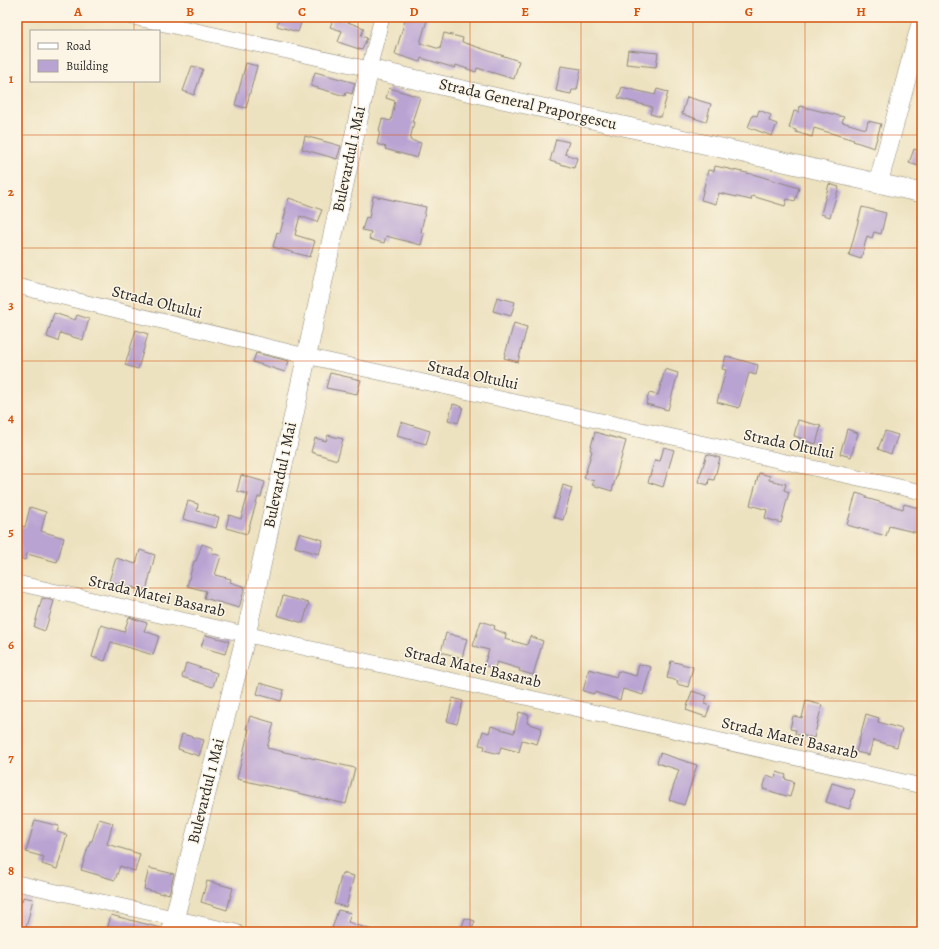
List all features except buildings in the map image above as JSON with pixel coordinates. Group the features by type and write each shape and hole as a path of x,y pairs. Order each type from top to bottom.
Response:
{"street":[{"name":"Strada General Praporgescu","path":"133,17 922,193"},
{"name":"Bulevardul 1 Mai","path":"173,925 246,635 369,69 382,17"},
{"path":"878,184 922,20"},
{"name":"Strada Oltului","path":"17,286 306,356 922,492"},
{"name":"Strada Matei Basarab","path":"17,583 922,786"},
{"path":"17,882 173,925 236,932"}]}
